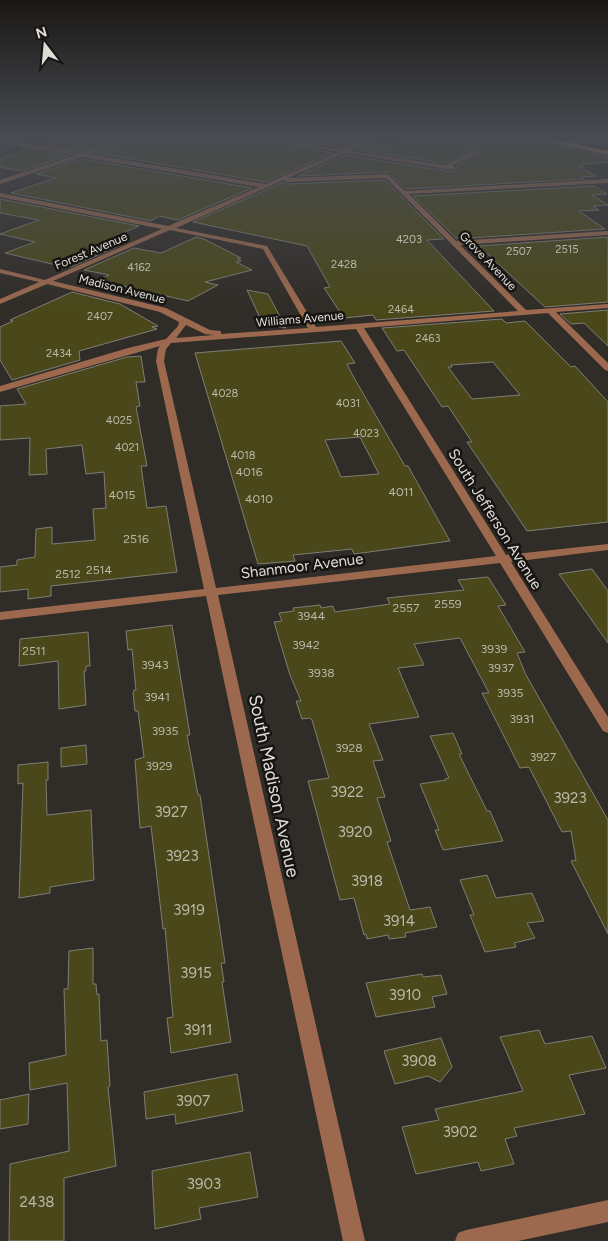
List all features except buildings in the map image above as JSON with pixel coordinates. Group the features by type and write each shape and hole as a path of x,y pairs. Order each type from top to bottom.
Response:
{"street":[{"name":"Forest Avenue","path":"0,302 250,193"},
{"name":"Grove Avenue","path":"404,193 523,312"},
{"path":"0,195 265,247 313,329"},
{"path":"456,244 608,233"},
{"name":"Madison Avenue","path":"0,271 163,310 208,332 233,336"},
{"name":"Williams Avenue","path":"0,389 131,350 170,341 608,306"},
{"path":"550,311 608,368"},
{"path":"170,341 183,321"},
{"name":"South Jefferson Avenue","path":"358,325 608,728"},
{"name":"South Madison Avenue","path":"170,341 162,349 160,361 354,1241"},
{"name":"Shanmoor Avenue","path":"0,616 608,547"},
{"path":"466,1241 608,1211"}]}
